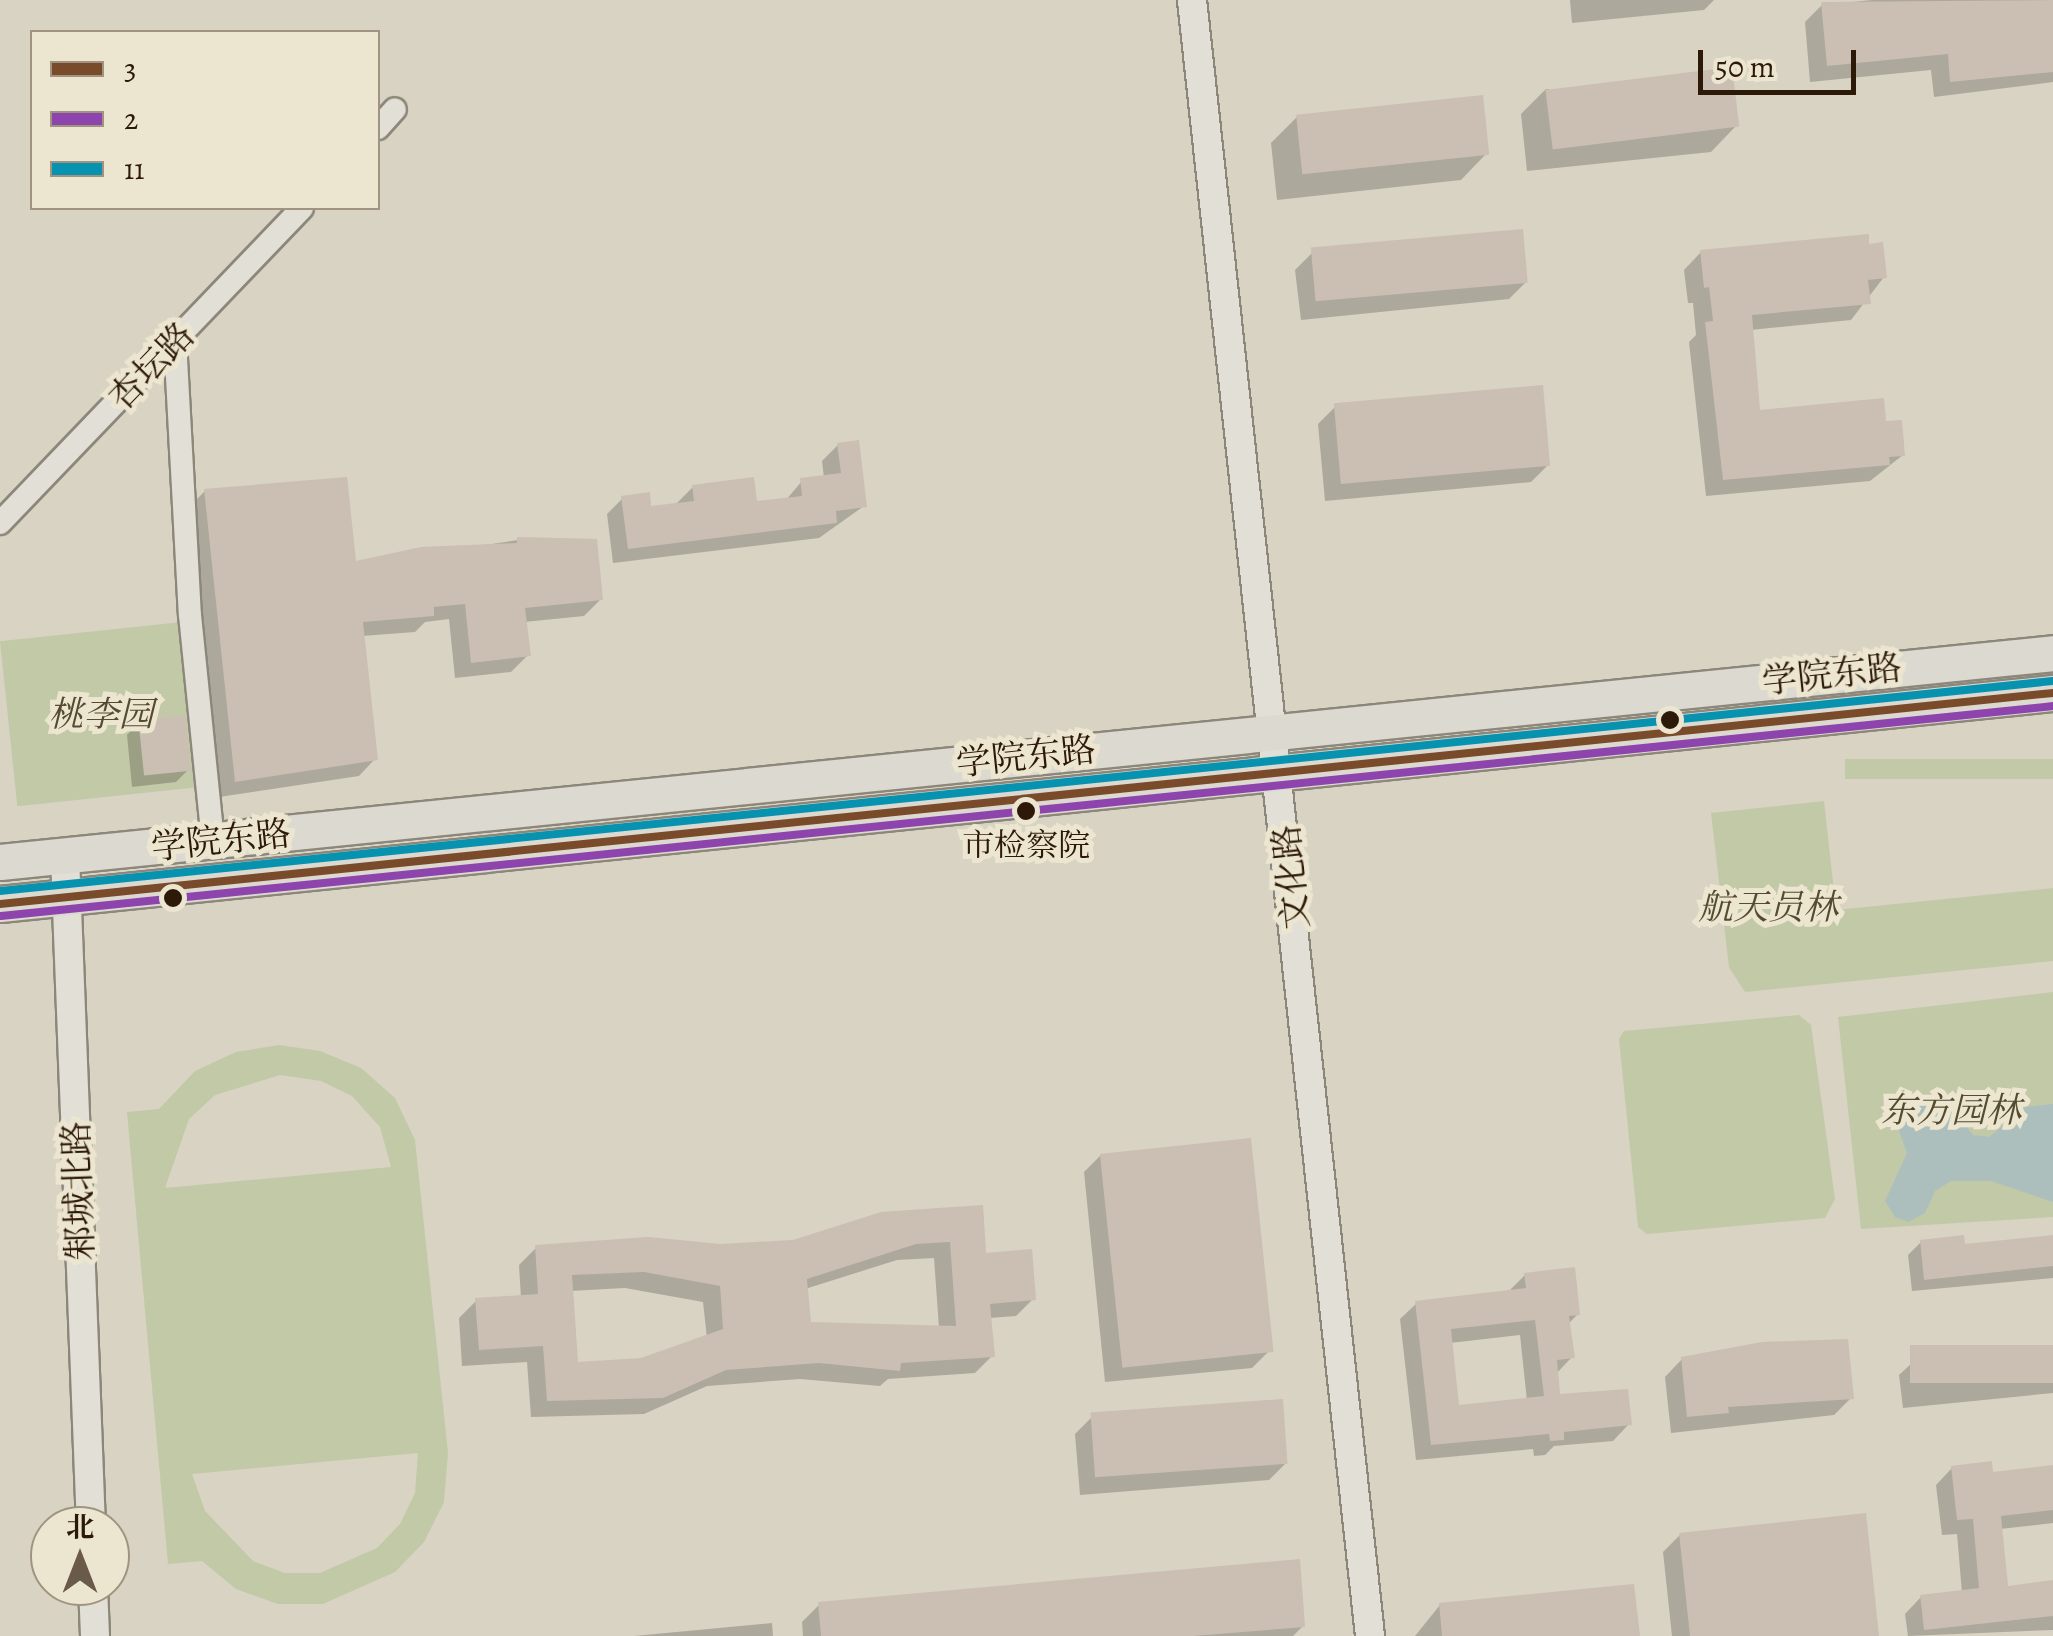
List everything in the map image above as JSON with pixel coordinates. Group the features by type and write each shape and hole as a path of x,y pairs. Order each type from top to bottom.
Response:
{"main road":[{"name":"学院东路","path":"0,862 2053,653"},
{"name":"学院东路","path":"0,904 2053,693"}],"street":[{"name":"文化路","path":"1192,0 1280,772 1370,1636"},
{"path":"380,126 396,109"},
{"name":"杏坛路","path":"0,523 300,210"},
{"path":"175,340 190,615 213,840"},
{"name":"邾城北路","path":"65,856 90,1506"},
{"path":"95,1606 96,1636"}],"green space":[{"name":"桃李园","path":"182,622 199,787 17,806 0,641"},
{"path":"1845,759 2053,759 2053,779 1845,779"},
{"name":"航天员林","path":"1824,801 1836,910 2053,888 2053,961 1745,992 1729,967 1711,813"},
{"name":"东方园林","path":"2053,992 2053,1217 1861,1229 1838,1017"},
{"path":"1799,1015 1811,1025 1835,1199 1825,1218 1647,1234 1638,1227 1619,1039 1624,1031"},
{"path":"279,1045 320,1051 361,1068 395,1098 415,1140 448,1453 444,1502 424,1542 395,1572 323,1604 278,1604 236,1589 202,1561 168,1564 127,1112 159,1109 195,1071 236,1052","holes":["280,1075 321,1081 352,1096 380,1127 391,1167 165,1188 189,1119 215,1095","418,1453 415,1493 400,1524 377,1548 320,1573 285,1573 253,1561 205,1511 192,1474"]}],"shaded area":[{"path":"1905,1097 1946,1101 1973,1135 1989,1137 2026,1107 2053,1104 2053,1202 1991,1181 1951,1181 1935,1191 1925,1213 1908,1222 1895,1217 1885,1201 1907,1153 1890,1106"}],"building":[{"path":"2053,0 2053,72 1950,82 1948,54 1827,66 1821,2"},
{"path":"1732,67 1739,127 1553,149 1545,90"},
{"path":"1483,95 1489,155 1302,174 1296,115"},
{"path":"1523,229 1528,283 1316,301 1311,248"},
{"path":"1869,234 1869,244 1883,242 1887,278 1868,280 1871,304 1752,315 1760,410 1884,398 1886,421 1902,420 1905,456 1889,457 1890,465 1723,480 1705,322 1713,321 1700,250"},
{"path":"1543,385 1550,466 1341,484 1334,403"},
{"path":"859,440 867,507 836,511 837,523 628,549 621,496 650,492 651,506 694,501 692,485 754,477 757,501 802,496 800,478 841,473 837,443"},
{"path":"347,477 356,561 421,547 517,543 517,537 597,539 603,600 525,608 531,656 471,663 465,604 434,607 434,616 363,622 378,760 235,782 204,489"},
{"path":"185,715 191,771 144,776 138,720"},
{"path":"1251,1138 1273,1352 1122,1368 1100,1154"},
{"path":"983,1205 986,1253 1032,1249 1036,1300 990,1304 995,1357 901,1363 900,1371 819,1363 726,1370 663,1398 547,1401 543,1346 479,1350 475,1298 538,1294 535,1245 648,1237 720,1244 793,1240 881,1212","holes":["950,1242 956,1326 811,1322 807,1279 916,1244","644,1272 720,1286 723,1329 641,1358 578,1362 572,1275"]},
{"path":"1964,1235 1965,1244 2053,1235 2053,1266 1924,1280 1920,1240"},
{"path":"1575,1267 1580,1315 1569,1316 1575,1358 1557,1360 1560,1394 1628,1389 1632,1425 1564,1432 1564,1440 1550,1441 1549,1434 1431,1445 1415,1301 1526,1288 1524,1273","holes":["1535,1320 1544,1396 1459,1405 1451,1329"]},
{"path":"1848,1339 1854,1399 1728,1407 1729,1413 1687,1417 1681,1357 1762,1342"},
{"path":"1910,1345 2053,1345 2053,1383 1910,1383"},
{"path":"1283,1399 1288,1464 1095,1477 1090,1412"},
{"path":"1992,1461 1993,1472 2053,1465 2053,1510 2001,1516 2008,1586 2053,1580 2053,1616 1924,1630 1920,1595 1979,1588 1973,1519 1957,1520 1951,1466"},
{"path":"1866,1513 1879,1636 1690,1636 1679,1533"},
{"path":"1300,1559 1305,1627 1193,1636 821,1636 818,1602"},
{"path":"1634,1584 1640,1636 1442,1636 1439,1603"}],"transit line":[{"name":"11","path":"0,891 2052,681"},
{"name":"3","path":"0,904 2053,693"},
{"name":"2","path":"1,916 2053,706"}],"place":[{"name":"市检察院","path":"1026,811"}]}
